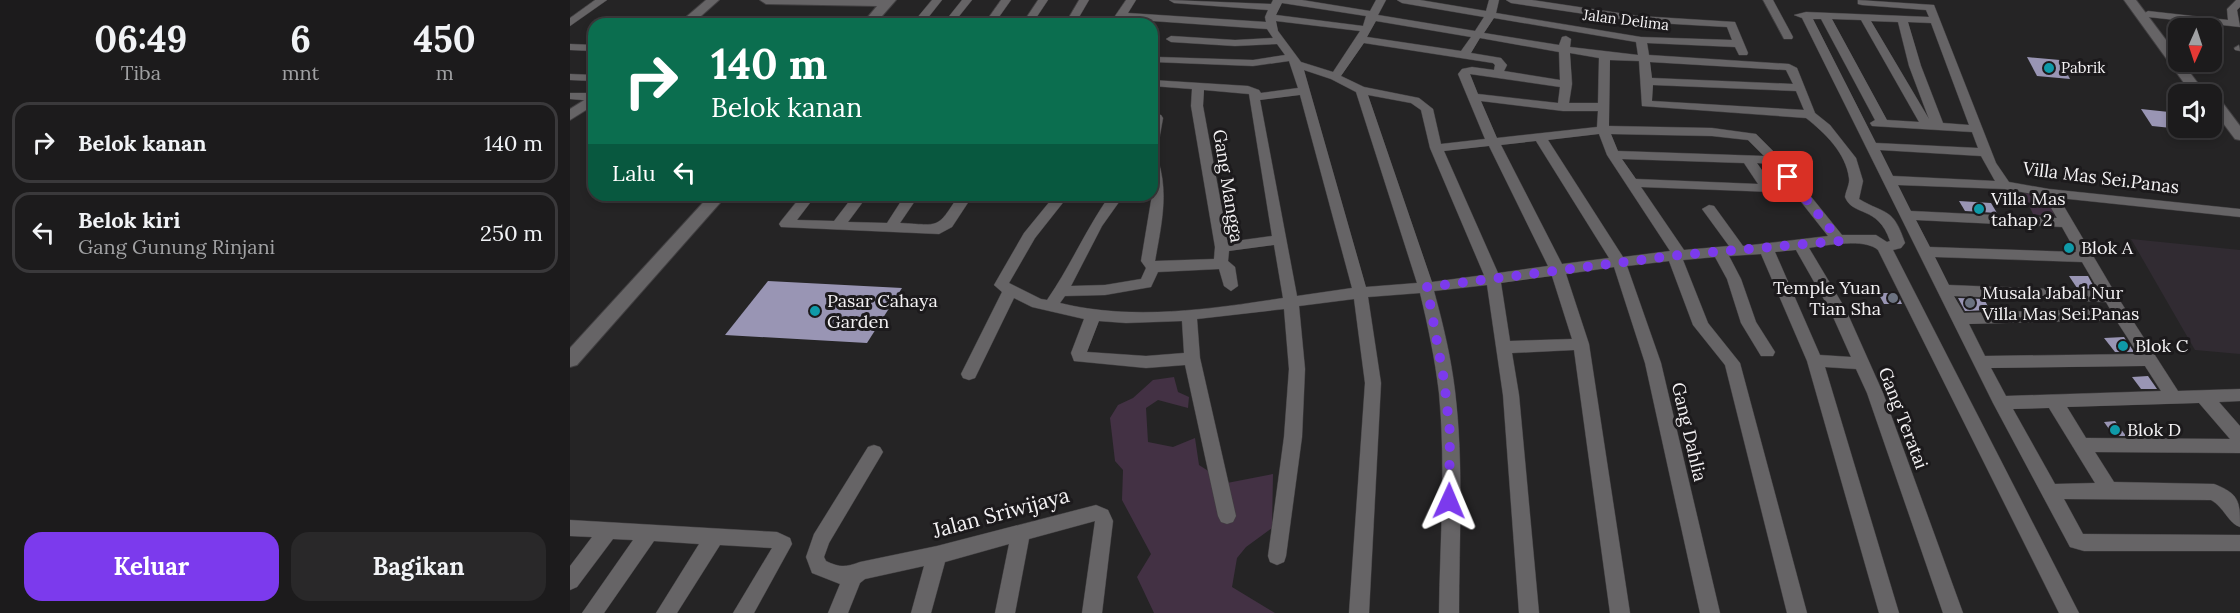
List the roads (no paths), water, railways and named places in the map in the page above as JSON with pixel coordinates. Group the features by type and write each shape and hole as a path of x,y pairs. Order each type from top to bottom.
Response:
{"main road":[{"path":"691,18 713,0"},
{"path":"766,0 888,2"},
{"path":"2130,0 2192,84"},
{"path":"2139,0 2168,39"},
{"path":"873,18 888,2"},
{"path":"570,116 588,102"},
{"path":"2222,112 2240,136"},
{"path":"2222,126 2240,150"},
{"path":"570,360 714,201"}],"street":[{"path":"570,23 602,0"},
{"path":"922,18 937,0"},
{"path":"953,18 967,0"},
{"path":"993,18 1006,0"},
{"path":"1031,18 1043,0"},
{"path":"1074,18 1084,0"},
{"path":"1119,18 1131,0"},
{"path":"1174,0 1372,16 1605,56 1789,67 1810,111 1809,114"},
{"path":"1335,77 1363,34 1381,0"},
{"name":"Jalan Delima","path":"1402,0 1641,40 1740,44"},
{"path":"1464,56 1490,16 1494,0"},
{"path":"1511,0 1575,5 1731,24 1749,65"},
{"path":"1768,0 1788,37"},
{"path":"1862,2 1928,5 1935,20 1802,15 1862,125 1887,180 1907,215 2001,403 2074,538 2080,543 2240,543"},
{"path":"2148,14 2237,23 2232,9 2240,2"},
{"path":"1563,107 1566,84 1564,48 1575,5"},
{"path":"1158,21 1182,21 1276,10 1363,34 1500,62 1498,73"},
{"path":"1276,10 1279,41 1295,61 1360,292 1373,383 1359,613"},
{"path":"1825,16 1883,123"},
{"path":"1864,17 1932,126"},
{"path":"1902,19 1932,126"},
{"name":"Villa Mas Sei.Panas","path":"1935,20 1990,163 2005,184 2049,193 2240,213"},
{"path":"1158,59 1182,21"},
{"path":"1171,39 1235,43 1279,41"},
{"path":"1057,201 1029,236 1001,285 1050,307 1094,314 1161,318 1677,255 1766,249 1799,243 1870,240 1884,246 1898,243 1895,234 1879,212 1857,203 1850,196 1850,190 1856,181 1850,158 1826,128 1809,114 1646,104 1647,81 1641,40"},
{"path":"570,47 588,48"},
{"path":"1605,56 1604,130 1613,155 1677,255 1701,325 1732,363 1797,613"},
{"path":"1158,64 1295,61 1361,90 1415,100 1427,109 1436,148 1493,278 1511,395 1529,613"},
{"path":"1566,84 1498,73 1472,70 1464,72 1492,140 1558,271 1581,344 1620,613"},
{"path":"570,76 588,78"},
{"path":"1647,81 1799,88"},
{"path":"1158,83 1253,90 1278,240 1291,301 1297,369 1277,556"},
{"name":"Gang Mangga","path":"1198,86 1197,106 1222,247 1221,264 1228,267 1231,286"},
{"path":"1361,90 1427,287 1442,361 1450,433 1449,613"},
{"path":"1254,97 1303,91"},
{"path":"570,96 588,98"},
{"path":"1474,97 1563,107 1605,107"},
{"path":"1862,125 1883,123 1978,129"},
{"path":"1436,148 1492,140 1604,130 1712,132 1746,136 1756,140 1775,160 1840,241"},
{"name":"Gang Dahlia","path":"1540,137 1619,262 1656,372 1710,613"},
{"path":"1871,146 1986,152"},
{"path":"1613,155 1775,160"},
{"path":"1632,183 1768,189 1748,159"},
{"path":"1887,180 2005,184"},
{"path":"2049,193 2086,258 2173,397"},
{"path":"804,201 786,224 934,230 944,227 962,201"},
{"path":"838,226 857,201"},
{"path":"890,228 908,201"},
{"path":"1050,307 1096,225 1113,201"},
{"path":"1156,201 1148,261 1154,267 1221,264"},
{"path":"1709,209 1740,251"},
{"path":"1907,215 2067,223"},
{"path":"1222,247 1278,240"},
{"name":"Gang Teratai","path":"1799,243 1838,310 1875,393 1953,613"},
{"path":"1884,246 2070,613"},
{"path":"1766,249 1815,361 1889,613"},
{"path":"1720,252 1734,279 1749,323 1767,352"},
{"path":"1925,252 2086,258"},
{"path":"1061,291 1105,290 1146,283 1154,267"},
{"path":"1944,290 2110,297"},
{"path":"969,374 1010,291"},
{"path":"1094,314 1079,353 1080,357 1146,362 1192,358"},
{"path":"1960,319 2121,314"},
{"path":"1189,316 1192,358 1227,516"},
{"path":"1505,347 1581,344"},
{"path":"1980,362 2148,360"},
{"path":"1815,361 1861,363"},
{"path":"2001,403 2055,403 2240,394"},
{"path":"2204,397 2240,438"},
{"path":"2055,403 2109,490"},
{"path":"2082,445 2240,446"},
{"path":"838,613 853,577 836,575 819,567 815,557 821,540 874,452"},
{"path":"2049,492 2109,490 2214,492 2228,500 2240,519"},
{"name":"Jalan Sriwijaya","path":"853,577 860,572 937,555 1096,513 1102,516 1104,521 1092,613"},
{"path":"570,528 777,540 783,544 743,613"},
{"path":"570,581 609,529"},
{"path":"592,613 650,532"},
{"path":"1005,613 1021,532"},
{"path":"666,613 715,537"},
{"path":"921,613 937,555"}],"place":[{"name":"Pabrik","path":"2049,68"},
{"name":"Villa Mas tahap 2","path":"1979,209"},
{"name":"Blok A","path":"2069,248"},
{"name":"Temple Yuan Tian Sha","path":"1893,298"},
{"name":"Musala Jabal Nur Villa Mas Sei.Panas","path":"1970,303"},
{"name":"Pasar Cahaya Garden","path":"815,311"},
{"name":"Blok C","path":"2123,346"},
{"name":"Blok D","path":"2115,430"}]}
